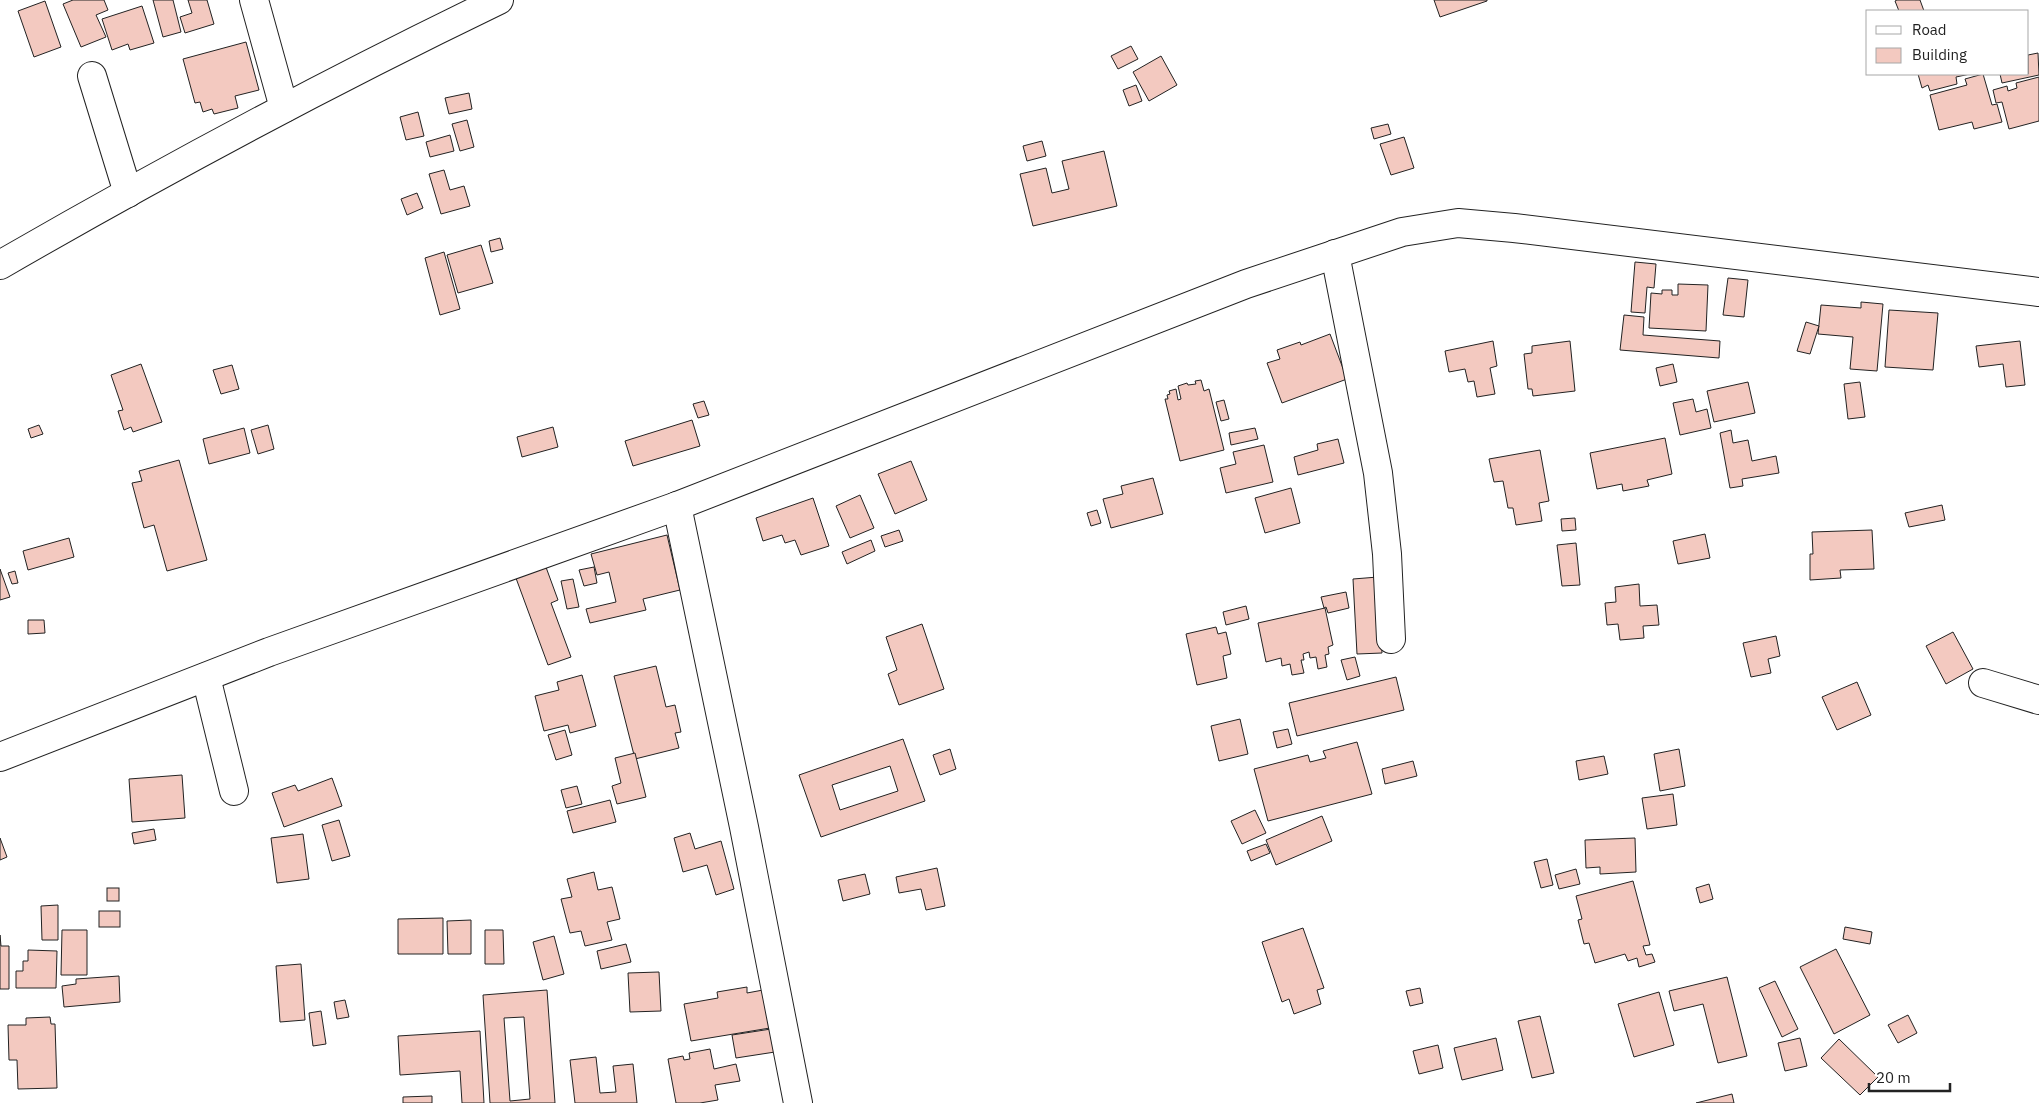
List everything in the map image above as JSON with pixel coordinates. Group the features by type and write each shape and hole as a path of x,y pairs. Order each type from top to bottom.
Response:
{"street":[{"path":"254,0 284,108"},
{"path":"0,265 284,108 408,44 499,0"},
{"path":"92,76 128,193"},
{"path":"0,756 287,646 677,506 1246,284 1402,232 1458,223 1514,228 2039,292"},
{"path":"1334,254 1378,473 1387,554 1391,639"},
{"path":"677,506 744,828 798,1103"},
{"path":"206,677 234,791"},
{"path":"1983,683 2039,700"}],"building":[{"path":"73,0 104,0 108,10 96,15 106,37 81,47 63,4"},
{"path":"153,0 173,0 181,32 163,37"},
{"path":"188,0 207,0 214,24 185,33 180,17 192,13"},
{"path":"1434,0 1487,0 1487,1 1440,17"},
{"path":"1920,0 1924,10 1899,10 1895,1"},
{"path":"45,1 61,47 34,57 18,11"},
{"path":"142,6 154,43 130,50 128,44 112,50 102,19"},
{"path":"246,42 259,90 235,96 238,108 214,114 212,109 203,112 200,102 195,103 183,59"},
{"path":"1131,46 1138,59 1118,69 1111,56"},
{"path":"2038,53 2039,75 2002,83 2000,75 2029,75 2029,55"},
{"path":"1161,56 1177,85 1149,101 1133,72"},
{"path":"1918,75 1965,75 1956,77 1957,84 1930,91 1928,85 1922,88"},
{"path":"1983,75 1992,105 1997,104 2002,122 1974,129 1972,122 1939,130 1930,95 1967,85 1965,79"},
{"path":"2039,77 2039,121 2009,129 2002,102 1996,103 1993,90 2007,86 2008,91 2017,88 2016,83"},
{"path":"1136,85 1142,101 1129,106 1123,90"},
{"path":"469,93 472,109 449,114 445,98"},
{"path":"418,112 424,136 406,140 400,117"},
{"path":"467,120 474,147 460,151 452,124"},
{"path":"1388,124 1391,134 1374,139 1371,128"},
{"path":"450,135 454,151 430,157 426,142"},
{"path":"1404,137 1414,168 1391,175 1380,144"},
{"path":"1042,141 1046,156 1027,161 1023,146"},
{"path":"1104,151 1117,206 1033,226 1020,174 1046,168 1052,193 1069,189 1062,161"},
{"path":"444,170 450,190 464,186 470,206 441,214 429,174"},
{"path":"417,193 423,208 407,215 401,199"},
{"path":"500,238 503,249 491,252 489,241"},
{"path":"481,245 493,283 458,293 447,255"},
{"path":"444,252 460,309 440,315 425,258"},
{"path":"1635,262 1656,264 1654,288 1647,287 1645,313 1631,312"},
{"path":"1728,278 1748,280 1744,317 1723,315"},
{"path":"1678,284 1708,285 1706,331 1649,328 1651,293 1662,294 1662,290 1672,290 1672,295 1678,295"},
{"path":"1861,302 1883,304 1877,371 1850,369 1853,337 1818,334 1821,305 1861,308"},
{"path":"1889,310 1938,313 1933,370 1885,367"},
{"path":"1624,315 1644,317 1643,335 1720,341 1719,358 1620,350"},
{"path":"1806,322 1819,326 1810,354 1797,351"},
{"path":"1330,334 1347,379 1282,403 1267,363 1280,359 1277,350 1300,342 1301,345"},
{"path":"1493,341 1497,366 1490,368 1495,394 1477,397 1474,381 1468,382 1465,369 1449,372 1445,351"},
{"path":"1570,341 1575,391 1533,396 1532,389 1528,389 1524,354 1532,353 1532,346"},
{"path":"2020,341 2025,385 2006,387 2003,364 1979,367 1976,346"},
{"path":"141,364 162,422 133,432 131,427 124,430 118,411 123,410 111,375"},
{"path":"1673,364 1677,382 1660,386 1656,368"},
{"path":"232,365 239,389 221,394 213,370"},
{"path":"1201,380 1204,391 1209,389 1224,450 1180,461 1165,399 1168,399 1169,391 1176,389 1178,400 1181,399 1178,386 1187,383 1188,385 1196,384 1195,381"},
{"path":"1748,382 1755,413 1714,422 1707,391"},
{"path":"1860,382 1865,417 1848,419 1844,384"},
{"path":"1693,399 1696,412 1707,409 1711,428 1680,435 1673,403"},
{"path":"1224,400 1229,419 1221,421 1216,402"},
{"path":"704,401 709,415 698,418 693,404"},
{"path":"692,420 700,446 633,466 625,441"},
{"path":"39,425 43,434 31,438 28,429"},
{"path":"268,425 274,449 258,454 251,430"},
{"path":"553,427 558,447 522,457 517,437"},
{"path":"244,428 250,453 209,464 203,439"},
{"path":"1255,428 1258,439 1231,445 1229,433"},
{"path":"1731,430 1733,443 1748,440 1752,461 1776,456 1779,473 1742,479 1743,486 1730,488 1720,433"},
{"path":"1665,438 1672,474 1647,480 1649,486 1623,491 1622,484 1597,489 1590,453"},
{"path":"1338,439 1344,463 1298,475 1294,457 1318,450 1317,444"},
{"path":"1264,445 1273,482 1226,493 1220,468 1236,464 1233,452"},
{"path":"1540,450 1549,501 1539,503 1542,521 1516,525 1513,508 1508,508 1503,481 1494,482 1489,459"},
{"path":"179,460 207,560 167,571 154,525 144,528 132,483 142,481 139,471"},
{"path":"911,461 927,500 895,514 878,474"},
{"path":"1153,478 1163,514 1111,528 1103,499 1123,494 1121,486"},
{"path":"1291,488 1300,523 1265,533 1255,498"},
{"path":"860,495 874,528 850,538 836,506"},
{"path":"813,498 829,546 801,555 795,540 785,543 782,535 763,541 756,518"},
{"path":"1942,505 1945,520 1909,527 1905,513"},
{"path":"1097,510 1101,523 1091,526 1087,513"},
{"path":"1575,518 1576,530 1562,531 1561,519"},
{"path":"899,530 903,541 885,547 881,536"},
{"path":"1872,530 1874,569 1840,570 1841,578 1810,580 1810,554 1813,554 1812,532"},
{"path":"1705,534 1710,558 1678,564 1673,541"},
{"path":"667,535 680,590 643,599 646,610 590,623 586,609 616,602 609,572 597,575 591,554"},
{"path":"69,538 74,557 28,570 23,551"},
{"path":"871,540 875,551 847,564 842,552"},
{"path":"1576,543 1580,585 1562,586 1557,545"},
{"path":"543,559 558,600 551,603 571,657 548,665 513,570"},
{"path":"594,567 597,583 584,586 579,570"},
{"path":"0,569 10,597 0,600"},
{"path":"15,571 18,583 12,584 8,573"},
{"path":"1378,577 1382,653 1357,654 1353,579"},
{"path":"573,579 579,607 567,609 561,581"},
{"path":"1639,584 1640,606 1657,605 1659,625 1643,626 1644,638 1620,640 1618,624 1607,625 1605,603 1616,602 1615,587"},
{"path":"1346,592 1349,608 1328,613 1326,607 1324,608 1321,597"},
{"path":"1246,606 1249,619 1226,625 1223,612"},
{"path":"1325,608 1333,645 1328,647 1329,654 1325,655 1327,667 1318,669 1316,657 1310,658 1309,652 1303,654 1304,660 1301,660 1304,673 1292,675 1290,664 1282,666 1281,658 1266,662 1258,623"},
{"path":"28,620 44,620 45,633 28,634"},
{"path":"922,624 944,689 899,705 888,674 897,670 886,637"},
{"path":"1216,627 1218,634 1226,632 1231,654 1223,656 1227,678 1197,685 1186,634"},
{"path":"1953,632 1973,669 1946,684 1926,646"},
{"path":"1776,636 1780,656 1768,659 1771,673 1751,677 1743,643"},
{"path":"1355,657 1360,676 1347,680 1341,660"},
{"path":"656,666 666,707 675,705 681,732 675,733 679,748 635,759 614,676"},
{"path":"582,675 596,726 570,733 568,725 544,731 535,696 559,690 557,682"},
{"path":"1396,677 1404,710 1297,736 1289,703"},
{"path":"1857,682 1871,715 1837,730 1822,697"},
{"path":"1240,719 1248,754 1219,761 1211,726"},
{"path":"1288,729 1292,744 1277,748 1273,732"},
{"path":"565,730 572,755 556,760 548,735"},
{"path":"903,739 925,801 821,837 799,775","holes":["890,766 898,791 840,810 832,785"]},
{"path":"1357,742 1372,794 1268,821 1254,769 1308,755 1310,762 1326,758 1323,751"},
{"path":"950,749 956,769 940,775 933,755"},
{"path":"1679,749 1685,786 1660,791 1654,754"},
{"path":"635,753 646,797 617,804 612,786 621,783 615,758"},
{"path":"1604,756 1608,774 1579,780 1576,761"},
{"path":"1413,761 1417,776 1385,784 1382,769"},
{"path":"182,775 185,818 132,822 129,779"},
{"path":"332,778 342,806 284,827 272,793 295,785 298,791"},
{"path":"577,786 582,804 566,808 561,790"},
{"path":"1673,794 1677,825 1647,829 1642,798"},
{"path":"610,800 616,822 573,833 567,811"},
{"path":"1255,810 1266,833 1242,844 1231,821"},
{"path":"1322,816 1332,841 1276,865 1266,840"},
{"path":"339,820 350,856 332,861 322,825"},
{"path":"154,829 156,840 134,844 132,833"},
{"path":"690,833 695,849 721,841 734,889 716,895 707,865 683,872 674,838"},
{"path":"303,834 309,879 277,883 271,838"},
{"path":"0,838 7,857 0,860"},
{"path":"1635,838 1636,872 1600,874 1600,867 1586,868 1585,840"},
{"path":"1266,844 1270,853 1251,861 1247,851"},
{"path":"1547,859 1553,885 1541,888 1534,862"},
{"path":"937,868 945,906 926,910 921,889 899,893 896,877"},
{"path":"1576,869 1580,884 1559,889 1555,875"},
{"path":"594,872 598,890 612,887 620,919 607,922 612,940 585,946 581,931 570,933 561,899 572,897 567,879"},
{"path":"865,874 870,894 843,901 838,880"},
{"path":"1633,881 1650,945 1643,946 1646,955 1652,954 1655,962 1639,967 1637,958 1628,961 1625,954 1595,963 1589,943 1584,944 1578,920 1582,919 1576,896"},
{"path":"1709,884 1713,899 1700,903 1696,888"},
{"path":"107,888 119,888 119,901 107,901"},
{"path":"58,905 58,940 42,940 41,906"},
{"path":"99,911 120,911 120,927 99,927"},
{"path":"443,918 443,954 398,954 398,919"},
{"path":"471,920 471,954 448,954 447,921"},
{"path":"1845,927 1872,932 1870,944 1843,939"},
{"path":"1303,928 1324,988 1317,990 1321,1004 1294,1014 1289,999 1282,1002 1262,942"},
{"path":"62,930 87,930 87,975 61,975"},
{"path":"485,930 503,930 504,964 485,964"},
{"path":"0,935 1,946 9,946 9,989 0,989"},
{"path":"554,936 564,974 543,980 533,942"},
{"path":"626,944 631,962 601,969 597,951"},
{"path":"1836,949 1870,1015 1834,1034 1800,967"},
{"path":"28,950 57,951 56,988 16,988 16,971 23,971 23,961 28,961"},
{"path":"301,964 305,1020 280,1022 276,966"},
{"path":"659,972 661,1011 630,1012 628,973"},
{"path":"119,976 120,1002 64,1007 62,986 76,984 76,979"},
{"path":"1727,977 1747,1056 1718,1063 1703,1004 1674,1011 1669,991"},
{"path":"1775,981 1798,1029 1782,1037 1759,988"},
{"path":"747,987 747,993 763,990 770,1028 691,1041 684,1004 718,998 717,992"},
{"path":"1420,988 1423,1003 1410,1006 1406,991"},
{"path":"547,990 555,1103 490,1103 483,995","holes":["524,1017 530,1099 510,1101 504,1018"]},
{"path":"1659,992 1674,1045 1634,1057 1618,1004"},
{"path":"345,1000 349,1017 337,1019 334,1002"},
{"path":"321,1011 326,1044 313,1046 309,1013"},
{"path":"1908,1015 1917,1033 1898,1043 1888,1025"},
{"path":"1540,1016 1554,1073 1532,1078 1518,1021"},
{"path":"50,1017 51,1024 55,1024 57,1088 18,1089 17,1060 9,1060 8,1025 26,1025 26,1018"},
{"path":"771,1029 775,1052 736,1058 732,1035"},
{"path":"480,1031 484,1103 462,1103 460,1071 400,1075 398,1036"},
{"path":"1496,1038 1503,1070 1462,1080 1454,1048"},
{"path":"1800,1038 1807,1066 1785,1071 1778,1043"},
{"path":"1839,1039 1878,1077 1860,1095 1821,1058"},
{"path":"1438,1045 1443,1068 1419,1074 1413,1051"},
{"path":"710,1049 714,1069 736,1064 740,1081 715,1085 718,1100 700,1103 676,1103 668,1059 683,1056 684,1060 690,1059 689,1053"},
{"path":"596,1057 600,1093 616,1092 613,1066 633,1064 637,1103 575,1103 570,1060"},
{"path":"1732,1094 1734,1103 1696,1103"},
{"path":"432,1096 432,1103 403,1103 403,1097"}]}
